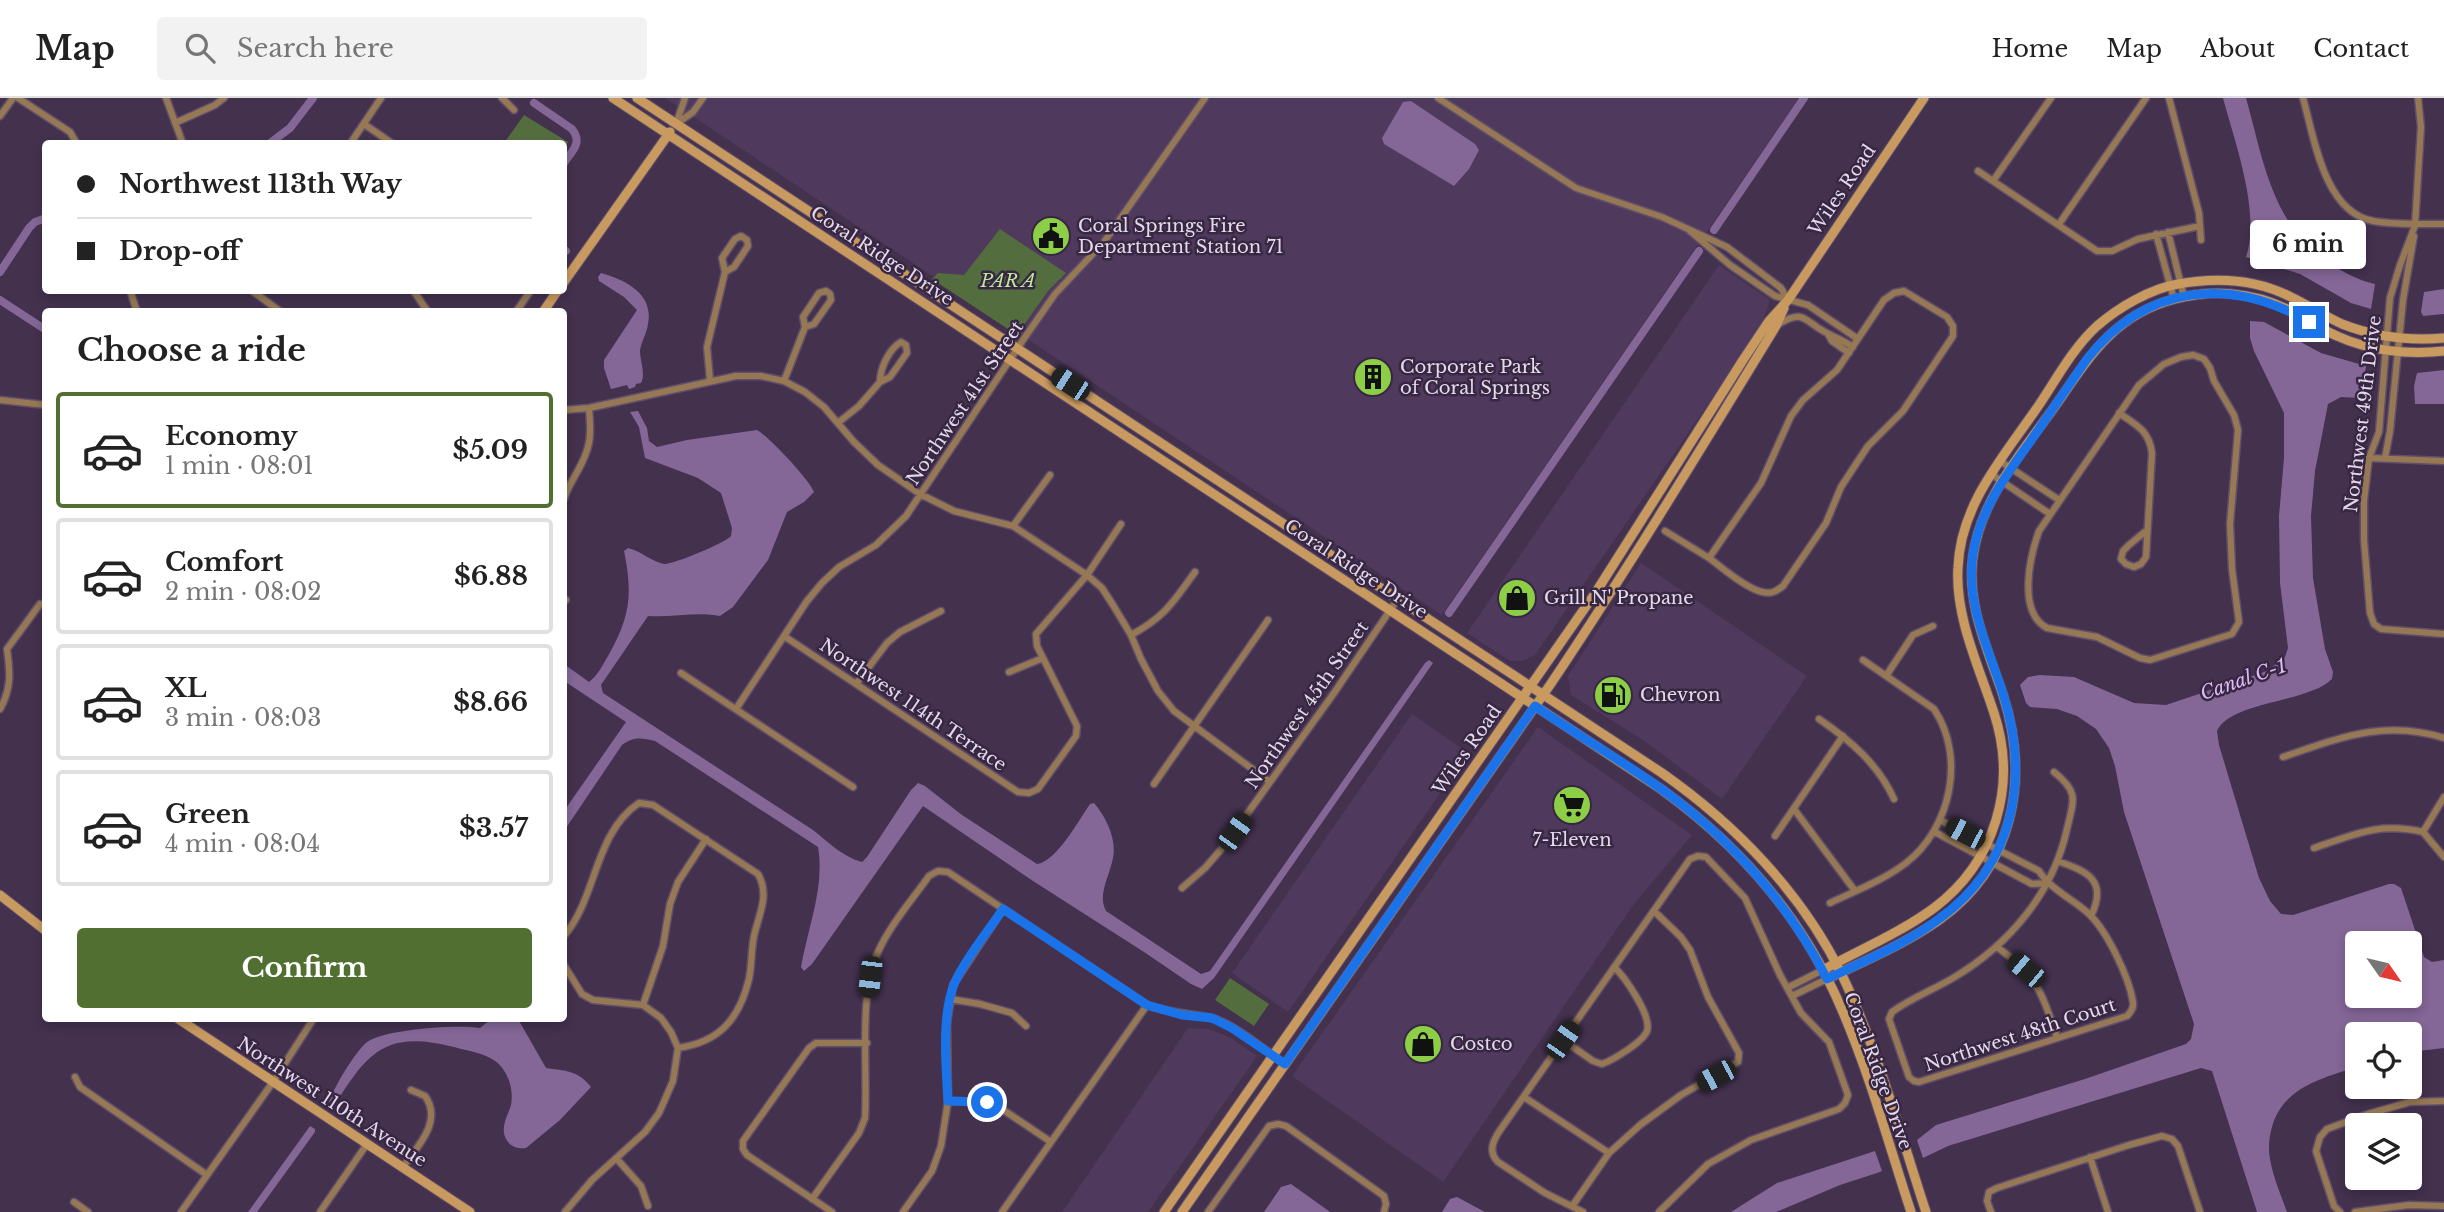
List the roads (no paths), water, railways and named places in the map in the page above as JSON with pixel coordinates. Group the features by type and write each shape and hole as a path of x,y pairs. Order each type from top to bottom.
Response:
{"main road":[{"name":"Coral Ridge Drive","path":"613,98 1661,789 1713,831 1776,898 1800,931 1825,974 1856,1045 1911,1212"},
{"name":"Coral Ridge Drive","path":"637,98 1680,786 1732,829 1786,889 1808,918 1840,972 1871,1045 1926,1212"},
{"name":"Wiles Road","path":"1164,1212 1596,592 1743,360 1769,321 1788,300 1924,98"},
{"path":"567,273 676,124"},
{"path":"1825,974 1835,963 1931,910 1960,885 1982,857 1988,844 2003,791 2001,741 1967,632 1960,599 1957,569 1961,540 1968,519 1991,474 2075,352 2092,332 2120,309 2148,294 2181,283 2225,279 2257,285 2290,296 2342,323 2386,337 2444,338"},
{"path":"1825,974 1840,972 1938,920 1971,891 1993,863 1999,850 2013,807 2016,775 2010,719 1978,619 1972,570 1978,530 1987,506 2011,468 2099,343 2127,320 2155,305 2179,298 2222,293 2266,301 2290,310 2338,337 2399,352 2444,351"},
{"name":"Wiles Road","path":"1182,1212 1543,695 1655,525 1776,326 1788,300"},
{"path":"0,895 42,928"},
{"name":"Northwest 110th Avenue","path":"183,1022 470,1212"}],"street":[{"path":"0,116 15,98 70,132 75,140"},
{"path":"166,98 182,140"},
{"path":"176,123 224,98"},
{"path":"353,140 381,98"},
{"path":"502,98 514,110"},
{"path":"676,124 685,98"},
{"path":"676,124 693,112 703,98"},
{"name":"Northwest 41st Street","path":"736,709 821,583 839,567 873,547 906,516 1055,294 1104,242 1205,98"},
{"path":"1438,98 1576,188 1684,226 1740,255 1781,288 1788,300"},
{"path":"1993,181 2051,98"},
{"path":"2059,224 2146,98"},
{"path":"2169,98 2199,213 2201,240"},
{"path":"2303,98 2325,174 2335,194 2360,217 2372,221 2444,224"},
{"name":"Northwest 49th Drive","path":"2385,458 2403,300 2416,223 2421,127 2418,98"},
{"path":"364,124 387,140"},
{"path":"1978,171 2097,251 2104,252 2155,234 2200,226"},
{"name":"Northwest 49th Drive","path":"2416,223 2390,298 2379,432 2369,458 2364,500 2364,540 2370,614 2374,624 2381,629 2444,634"},
{"path":"1684,226 1730,265 1775,296 1808,305 1858,339"},
{"path":"2168,232 2181,283 2179,298"},
{"path":"2155,234 2170,286 2179,298"},
{"path":"710,380 707,347 725,272 722,258 735,239 741,236 747,240 748,246 734,267 725,272"},
{"path":"784,381 805,327 803,317 819,293 826,291 831,300 814,324 805,327"},
{"path":"1665,531 1753,589 1762,593 1773,592 1783,586 1826,523 1841,488 1862,455 1903,411 1943,353 1953,336 1953,326 1947,317 1904,291 1894,293 1884,300 1851,350 1823,384 1803,401 1791,416 1761,483 1709,558"},
{"path":"256,294 276,308"},
{"path":"1776,326 1799,315 1828,334 1840,338 1851,350"},
{"path":"1840,338 1845,330"},
{"path":"1828,334 1832,341 1851,350"},
{"path":"839,422 859,406 880,382 890,377 906,353 906,345 901,342 896,345 880,370 880,382"},
{"path":"2193,355 2204,359 2234,415 2238,430 2230,524 2232,569 2239,622 2237,628 2232,634 2150,660 2140,658 2097,637 2041,625 2031,603 2028,579 2030,556 2039,531 2050,514 2139,385 2164,364 2181,357 2193,355"},
{"path":"567,410 589,408 736,376 761,376 784,381 805,392 839,422 854,442 878,465 920,494 954,511 1013,526 1102,587 1132,635 1158,691 1174,710 1270,782"},
{"path":"0,400 42,405"},
{"path":"567,493 586,455 591,435 589,408"},
{"path":"2119,413 2140,427 2150,440 2147,530 2146,557 2141,564 2133,567 2126,565 2121,559 2123,551 2147,530"},
{"path":"2369,458 2444,461"},
{"path":"2000,461 2059,500"},
{"path":"1991,474 2050,514"},
{"path":"1013,526 1050,475"},
{"path":"1009,672 1043,658 1037,646 1036,634 1087,575 1121,524"},
{"path":"1132,635 1152,624 1167,611 1195,572"},
{"name":"Northwest 45th Street","path":"1182,888 1205,868 1224,846 1397,600"},
{"path":"7,649 40,604"},
{"path":"856,684 887,643 900,632 941,611"},
{"path":"1154,784 1268,620"},
{"path":"1886,676 1913,635 1933,626"},
{"name":"Northwest 114th Terrace","path":"784,636 1018,792 1029,793 1038,789 1076,736 1077,726 1043,658"},
{"path":"0,641 7,649 11,682 0,709"},
{"path":"1830,903 1906,863 1935,832 1951,784 1947,737 1934,709 1863,660"},
{"path":"681,673 853,788"},
{"path":"1819,719 1866,756 1888,785 1894,799"},
{"path":"2283,757 2349,734 2371,731 2409,730 2444,738"},
{"path":"1775,836 1843,736"},
{"path":"2054,772 2069,784 2072,792 2072,807 2057,861 2031,909 1997,947 2026,970 2035,981 2057,1037"},
{"path":"2423,832 2444,797"},
{"path":"567,933 587,897 601,856 615,828 629,810 639,803 653,805 758,874 765,893 754,937 748,979 739,1004 728,1025 713,1039 678,1048"},
{"path":"1794,809 1855,891"},
{"path":"1940,820 2039,872 2046,883 2091,916 2097,904 2095,881 2087,873 2057,861"},
{"path":"2314,848 2368,830 2388,827 2423,832 2444,857"},
{"path":"1935,832 2032,884 2046,883"},
{"path":"643,1005 663,946 670,904 678,882 706,839"},
{"path":"1583,1212 1545,1194 1498,1162 1492,1156 1491,1148 1690,859 1698,856 1706,858 1745,898 1801,1013 1829,1042 1848,1095 1839,1110 1751,1140 1708,1164 1659,1212"},
{"path":"812,1199 859,1133 865,1118 867,999 877,953 929,876 937,871 948,872 1147,1005 1182,1015 1212,1018 1232,1028 1285,1064"},
{"path":"903,1212 932,1171 941,1146 948,1101 947,1023 950,999 961,971 1003,909"},
{"path":"1573,1205 1609,1153 1640,1125 1681,1094 1738,1062 1739,1053 1708,997 1690,950 1681,937 1654,911"},
{"name":"Northwest 48th Court","path":"1997,947 1958,976 1892,1012 1889,1019 1909,1077 1913,1081 1919,1082 2127,1016 2132,1011 2133,1003 2123,972 2103,932 2091,916"},
{"path":"1563,1040 1593,1061 1602,1064 1609,1062 1646,1033 1648,1024 1628,981 1614,967"},
{"path":"565,1212 592,1180 645,1132 659,1113 673,1082 678,1048 661,1018 643,1005 593,1000 582,994 567,970"},
{"path":"1787,988 1825,974"},
{"path":"1792,996 1825,974"},
{"path":"950,999 1012,1013 1026,1026"},
{"path":"1002,1212 1147,1005"},
{"path":"181,1212 273,1082 311,1022"},
{"path":"832,1212 747,1155 743,1149 743,1141 809,1048 816,1043 867,1043"},
{"path":"75,1077 80,1087 207,1175"},
{"path":"403,1167 430,1126 433,1114 425,1096 411,1090"},
{"path":"1524,1097 1609,1153"},
{"path":"948,1101 987,1102 999,1107 1051,1142"},
{"path":"2340,1212 2334,1206 2316,1151 2320,1137 2327,1129 2410,1102 2444,1101"},
{"path":"1208,1212 1269,1126 1278,1124 1286,1126 1384,1196 1384,1212"},
{"path":"1991,1212 1987,1201 1989,1192 1997,1188 2162,1136 2172,1139 2178,1146 2200,1212"},
{"path":"320,1212 367,1144"},
{"path":"2091,1157 2108,1212"},
{"path":"616,1158 641,1186 648,1206"},
{"path":"74,1202 88,1212"},
{"path":"2355,1212 2444,1206"}],"waterway":[{"path":"274,140 290,128 313,98"},
{"path":"1714,230 1804,98"},
{"path":"534,103 572,129 575,134 575,147 567,159"},
{"path":"0,272 29,228 42,219"},
{"path":"1449,613 1699,251"},
{"path":"0,300 42,327"}],"place":[{"name":"Coral Springs Fire Department Station 71","path":"1051,236"},
{"name":"Corporate Park of Coral Springs","path":"1373,377"},
{"name":"Grill N' Propane","path":"1517,598"},
{"name":"Chevron","path":"1613,695"},
{"name":"7-Eleven","path":"1572,805"},
{"name":"Costco","path":"1423,1044"}],"park label":[{"name":"PAR A","path":"1008,281"}],"water label":[{"name":"Canal C-1","path":"2243,679"}]}
